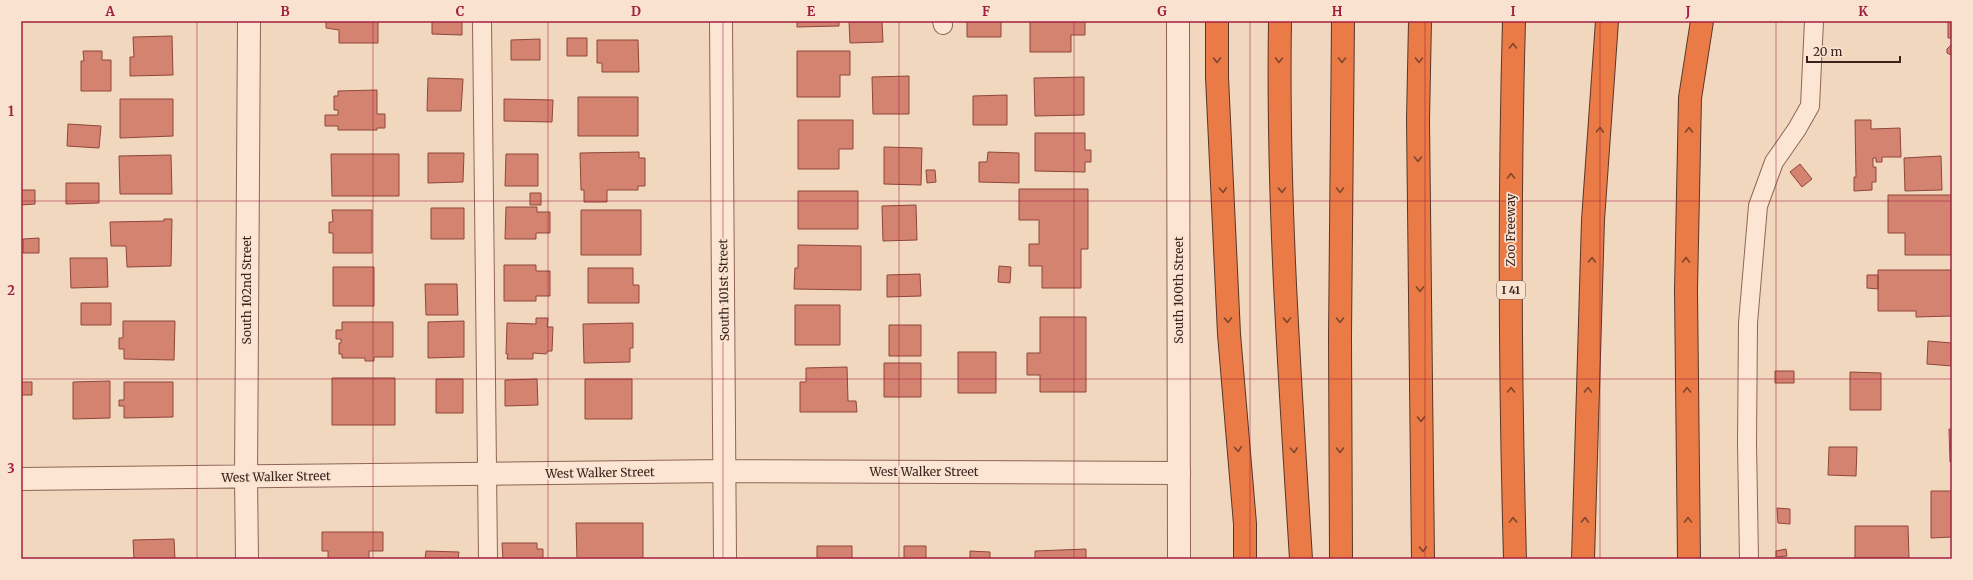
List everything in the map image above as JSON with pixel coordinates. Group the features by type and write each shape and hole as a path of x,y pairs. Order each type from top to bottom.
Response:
{"highway":[{"path":"1217,21 1217,77 1229,334 1244,524 1245,559"},
{"path":"1280,21 1278,99 1289,362 1301,559"},
{"path":"1341,559 1340,306 1343,21"},
{"path":"1420,21 1418,128 1423,559"},
{"name":"Zoo Freeway","path":"1514,21 1511,423 1515,559"},
{"path":"1583,559 1593,220 1607,21"},
{"path":"1689,559 1686,290 1690,106 1702,21"}],"street":[{"name":"South 102nd Street","path":"247,559 246,477 249,21"},
{"name":"South 101st Street","path":"721,21 725,559"},
{"name":"South 100th Street","path":"1178,21 1179,559"},
{"name":"West Walker Street","path":"21,479 725,471 1179,473"}],"lane":[{"path":"482,21 488,559"},
{"path":"1749,559 1747,443 1748,323 1758,206 1774,162 1797,129 1810,106 1814,21"}],"building":[{"path":"326,21 378,21 378,43 339,43 339,30 326,28"},
{"path":"432,21 462,21 462,35 432,34"},
{"path":"797,21 839,21 839,26 797,27"},
{"path":"849,21 882,21 883,42 850,43"},
{"path":"967,21 1001,21 1001,37 967,37"},
{"path":"1030,21 1085,21 1085,35 1071,35 1071,52 1030,52"},
{"path":"1948,21 1952,21 1952,38 1948,38"},
{"path":"172,36 173,75 130,76 130,57 134,57 133,37"},
{"path":"567,38 587,38 587,56 567,56"},
{"path":"540,39 540,60 511,60 511,40"},
{"path":"597,40 638,40 639,72 602,72 602,63 597,63"},
{"path":"1952,44 1951,55 1947,53 1947,49"},
{"path":"83,51 102,51 102,60 111,60 111,91 81,91 81,61 84,61"},
{"path":"797,51 850,51 850,75 840,75 840,97 797,97"},
{"path":"909,76 909,114 873,114 872,77"},
{"path":"1084,77 1084,115 1035,116 1034,78"},
{"path":"428,78 463,79 461,111 427,111"},
{"path":"377,90 377,114 385,114 385,128 377,128 377,130 338,130 338,126 325,126 325,115 338,115 338,110 334,110 334,96 338,96 338,91"},
{"path":"1007,95 1007,125 973,125 973,96"},
{"path":"578,97 638,97 638,136 578,136"},
{"path":"120,99 173,99 173,136 120,138"},
{"path":"504,99 553,100 552,122 504,121"},
{"path":"798,120 853,120 853,149 839,149 839,169 798,169"},
{"path":"1855,120 1871,120 1871,129 1900,128 1901,157 1882,157 1882,162 1876,162 1876,158 1873,158 1873,167 1876,167 1876,182 1872,182 1872,190 1854,191 1854,177 1856,177"},
{"path":"68,124 101,126 99,148 67,146"},
{"path":"1035,133 1085,133 1085,150 1091,150 1091,162 1085,162 1085,172 1035,171"},
{"path":"884,147 922,148 921,185 884,184"},
{"path":"639,152 639,158 645,158 645,186 638,186 638,190 607,190 607,202 584,202 584,190 581,190 580,153"},
{"path":"988,152 1019,153 1019,183 979,182 979,162 987,162"},
{"path":"428,153 464,153 463,182 428,183"},
{"path":"331,154 399,154 399,196 332,196"},
{"path":"506,154 538,154 538,186 505,186"},
{"path":"171,155 172,194 120,194 119,156"},
{"path":"1941,156 1942,190 1905,191 1904,158"},
{"path":"1800,164 1812,179 1802,187 1790,172"},
{"path":"926,170 935,170 936,182 927,183"},
{"path":"66,183 99,183 99,203 66,204"},
{"path":"1019,189 1088,189 1088,249 1081,249 1081,288 1042,288 1042,266 1029,266 1029,244 1039,244 1039,220 1019,220"},
{"path":"21,190 35,190 35,204 21,205"},
{"path":"798,191 858,191 858,229 798,229"},
{"path":"530,193 541,193 541,205 530,205"},
{"path":"1888,195 1952,195 1952,255 1905,255 1905,233 1888,233"},
{"path":"916,205 917,240 883,241 882,206"},
{"path":"506,207 537,207 537,212 550,212 550,233 536,233 536,239 505,239"},
{"path":"431,208 464,208 464,239 431,239"},
{"path":"332,210 372,210 372,253 333,253 333,233 329,233 329,222 333,222"},
{"path":"581,210 641,210 641,255 581,255"},
{"path":"164,219 172,219 171,266 127,267 126,246 111,246 110,222 164,221"},
{"path":"39,238 39,253 23,253 23,239"},
{"path":"798,245 861,246 861,290 794,289 795,268 798,268"},
{"path":"70,258 107,258 108,287 71,288"},
{"path":"504,265 536,265 536,271 550,271 550,296 536,296 536,301 504,301"},
{"path":"999,266 1011,267 1010,283 998,282"},
{"path":"333,267 374,267 374,306 333,306"},
{"path":"588,268 633,268 633,285 639,285 639,303 588,303"},
{"path":"1878,270 1952,270 1952,316 1916,317 1916,311 1878,311"},
{"path":"920,274 921,296 887,297 887,275"},
{"path":"1867,275 1878,275 1878,289 1867,288"},
{"path":"425,284 457,284 458,315 426,315"},
{"path":"81,303 111,303 111,325 81,325"},
{"path":"795,305 840,305 840,345 795,345"},
{"path":"1040,317 1086,317 1086,392 1040,392 1040,375 1027,375 1027,353 1040,353"},
{"path":"536,318 548,318 547,327 553,327 552,351 548,351 546,354 533,353 533,359 507,359 507,323 536,324"},
{"path":"123,321 175,321 174,360 124,359 124,349 119,349 119,338 123,338"},
{"path":"464,321 464,357 428,358 428,322"},
{"path":"342,322 393,322 393,357 374,357 374,361 365,361 365,358 342,358 342,354 339,354 339,343 341,343 341,339 336,339 336,330 342,330"},
{"path":"633,323 633,348 630,348 630,362 584,363 583,324"},
{"path":"889,325 921,325 921,356 889,356"},
{"path":"1928,341 1952,343 1952,366 1927,364"},
{"path":"958,352 996,352 996,393 958,393"},
{"path":"884,363 921,363 921,397 884,397"},
{"path":"847,367 848,401 856,401 857,412 800,412 800,382 806,382 806,368"},
{"path":"1775,371 1794,371 1794,383 1775,383"},
{"path":"1850,372 1881,373 1881,410 1850,410"},
{"path":"332,378 395,378 395,425 332,425"},
{"path":"436,379 463,379 463,413 436,413"},
{"path":"537,379 538,405 505,406 505,380"},
{"path":"585,379 632,379 632,419 585,419"},
{"path":"110,381 110,418 73,419 73,382"},
{"path":"21,382 32,382 32,395 21,395"},
{"path":"124,382 173,382 173,417 124,418 124,406 119,406 119,400 124,400"},
{"path":"1949,429 1952,429 1952,462 1950,462"},
{"path":"1829,447 1857,447 1856,476 1828,475"},
{"path":"1931,491 1952,491 1952,537 1931,538"},
{"path":"1777,508 1790,509 1790,524 1778,523"},
{"path":"576,523 643,523 643,559 577,559"},
{"path":"1855,526 1908,526 1909,558 1855,558"},
{"path":"322,532 383,532 383,551 369,551 369,559 328,559 328,551 322,551"},
{"path":"174,539 175,559 134,559 133,540"},
{"path":"502,543 537,543 537,549 543,549 543,559 503,559"},
{"path":"817,546 852,546 852,559 817,559"},
{"path":"904,546 926,546 926,559 904,559"},
{"path":"1086,549 1086,559 1035,559 1035,551"},
{"path":"1786,549 1787,556 1776,557 1776,551"},
{"path":"426,551 459,552 458,559 425,559"},
{"path":"970,551 990,552 990,559 970,559"}]}
